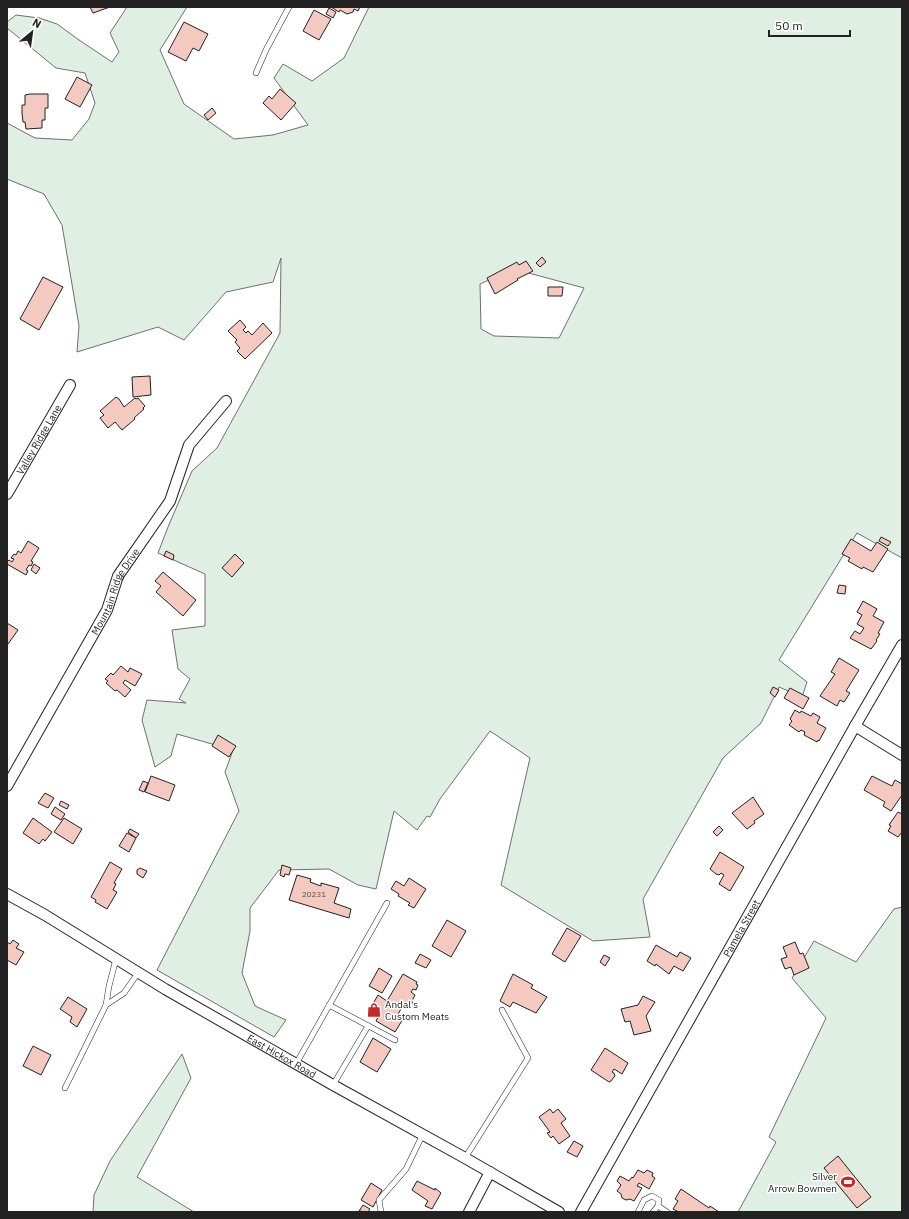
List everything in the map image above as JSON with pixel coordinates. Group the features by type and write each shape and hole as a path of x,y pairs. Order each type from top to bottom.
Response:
{"street":[{"name":"Valley Ridge Lane","path":"7,494 70,385"},
{"name":"Mountain Ridge Drive","path":"7,786 107,610 118,576 170,501 188,445 226,401"},
{"name":"Pamela Street","path":"581,1212 902,645"},
{"path":"855,726 902,755"},
{"name":"East Hickox Road","path":"7,894 45,915 138,973 559,1212"},
{"path":"468,1212 490,1172"}],"lane":[{"path":"256,73 266,50 289,7"},
{"path":"296,1064 387,903"},
{"path":"66,1088 106,1005 116,959"},
{"path":"106,1005 124,993 138,973"},
{"path":"329,1005 395,1040"},
{"path":"465,1158 528,1058 502,1010"},
{"path":"333,1085 368,1026"},
{"path":"381,1212 379,1200 406,1169 423,1134"},
{"path":"638,1212 644,1200 652,1196 659,1200 658,1206 653,1212"},
{"path":"658,1206 667,1212"}],"green space":[{"path":"127,7 187,7 160,50 184,104 234,139 273,135 308,125 274,78 283,64 312,81 344,58 369,7 902,7 902,558 857,533 779,660 807,682 802,697 779,687 761,723 723,758 643,899 650,937 593,941 501,885 530,758 490,731 440,799 430,817 427,816 417,830 394,811 376,889 358,885 329,869 279,870 250,908 250,931 242,973 255,1006 286,1020 274,1037 157,970 239,811 225,772 233,750 177,734 171,756 155,767 142,720 147,700 186,703 179,699 190,679 178,669 172,630 205,626 205,574 158,553 192,471 217,448 280,333 281,258 273,282 226,292 184,340 158,327 77,352 79,326 62,225 44,194 7,179 7,123 35,138 72,140 89,119 95,103 85,73 56,68 7,28 7,22 16,15 39,18 57,24 112,62 119,52 110,33","holes":["514,269 584,288 559,338 494,336 481,329 480,284"]},
{"path":"902,907 902,1212 738,1212 776,1142 769,1137 826,1018 792,978 814,941 856,962 894,909"},
{"path":"182,1054 191,1078 137,1177 194,1212 93,1212 94,1195 110,1161"}],"building":[{"path":"90,7 110,7 93,13"},
{"path":"331,7 360,7 358,11 354,9 353,12 347,14 340,10 339,12"},
{"path":"329,8 336,12 333,18 326,14"},
{"path":"314,10 331,19 319,40 303,31"},
{"path":"184,22 208,34 199,51 193,48 186,61 168,52"},
{"path":"77,77 92,85 80,107 65,99"},
{"path":"280,89 296,103 281,120 263,103 269,96 272,99"},
{"path":"48,94 48,108 45,108 45,120 42,120 42,128 26,129 25,122 23,122 22,105 25,105 25,95"},
{"path":"212,108 216,113 208,120 204,115"},
{"path":"542,257 546,262 540,267 536,263"},
{"path":"526,261 533,271 517,279 518,280 495,294 487,278 517,262 519,265"},
{"path":"43,277 63,287 39,330 20,319"},
{"path":"548,287 563,287 562,296 548,296"},
{"path":"240,320 246,327 243,330 246,333 248,331 252,335 263,323 272,333 245,359 237,351 240,348 235,342 237,340 228,331"},
{"path":"150,376 151,395 133,397 132,377"},
{"path":"116,397 124,407 135,398 138,398 145,406 143,408 144,409 134,418 135,419 122,430 115,422 108,428 100,418 104,415 100,411"},
{"path":"881,537 891,542 888,546 879,541"},
{"path":"851,539 871,551 877,542 888,549 873,572 863,567 862,569 848,561 850,558 842,554"},
{"path":"28,541 39,548 31,561 33,562 31,566 29,565 26,570 28,571 26,575 7,564 7,562 9,560 12,562 14,559 11,558 14,554 16,555 18,551 21,553"},
{"path":"166,551 174,555 173,560 164,556"},
{"path":"235,554 244,563 232,577 222,568"},
{"path":"34,564 40,568 36,574 31,570"},
{"path":"163,572 196,600 183,616 156,592 161,586 155,581"},
{"path":"839,585 846,586 845,594 837,593"},
{"path":"863,601 877,609 873,616 884,622 878,633 880,634 876,640 877,641 871,649 850,638 855,631 860,634 864,628 857,624 862,615 857,612"},
{"path":"7,623 18,630 8,644 7,643"},
{"path":"839,658 859,670 846,691 850,693 844,702 840,700 837,706 820,696 835,674 831,672"},
{"path":"121,666 128,672 130,668 142,674 135,686 125,680 123,683 131,690 125,697 106,683 108,681 105,679 111,673 113,675"},
{"path":"773,687 779,690 775,697 770,693"},
{"path":"790,688 809,698 803,709 784,698"},
{"path":"795,710 811,716 813,713 820,717 817,723 826,728 819,741 818,740 817,742 804,735 805,732 801,730 799,732 789,725 792,721 790,719"},
{"path":"218,735 236,746 229,757 212,746"},
{"path":"151,776 175,785 169,801 145,792"},
{"path":"872,776 892,786 895,780 902,784 902,795 891,811 883,806 885,802 864,790"},
{"path":"143,781 148,783 144,792 139,790"},
{"path":"45,793 54,798 48,808 38,803"},
{"path":"753,797 764,814 754,821 755,823 747,829 732,813"},
{"path":"61,801 69,805 67,809 59,805"},
{"path":"55,807 65,814 61,820 51,814"},
{"path":"898,812 902,814 902,832 898,837 888,831 891,826 889,825"},
{"path":"33,818 52,832 45,841 43,839 39,844 23,833"},
{"path":"64,818 82,829 73,844 54,832"},
{"path":"719,826 723,830 717,836 713,832"},
{"path":"130,829 139,834 136,838 128,832"},
{"path":"127,833 136,838 129,852 119,846"},
{"path":"720,852 744,867 730,891 719,884 724,875 721,873 719,875 716,874 710,869"},
{"path":"110,862 122,869 114,883 116,884 113,890 117,892 107,909 95,902 96,900 91,897"},
{"path":"282,865 291,868 289,875 285,874 284,877 280,875"},
{"path":"140,868 147,871 143,878 137,874 137,870"},
{"path":"297,875 311,879 310,882 321,886 321,883 339,888 334,903 351,909 349,918 289,900"},
{"path":"409,878 426,889 414,908 408,905 410,903 398,896 399,894 391,889 396,881 404,886"},
{"path":"447,920 466,931 451,957 432,946"},
{"path":"567,928 581,936 565,962 552,954"},
{"path":"13,940 19,944 16,948 24,952 16,965 7,960 7,942 10,944"},
{"path":"795,942 800,954 803,953 809,968 794,975 791,967 785,969 781,959 787,957 783,947"},
{"path":"656,945 677,957 680,952 691,958 683,971 674,966 669,974 656,964 655,966 647,961"},
{"path":"420,954 431,960 426,968 415,963"},
{"path":"604,955 610,958 605,966 600,962"},
{"path":"379,968 392,976 382,993 369,986"},
{"path":"403,974 417,982 416,984 418,985 416,990 413,989 411,992 415,995 410,1005 405,1002 397,1016 403,1019 395,1032 376,1021 379,1015 370,1009 378,995 387,1001"},
{"path":"513,974 533,985 531,988 547,997 536,1013 513,1002 510,1007 500,1001"},
{"path":"643,996 655,1002 646,1016 651,1031 634,1035 630,1021 625,1022 621,1009 638,1005"},
{"path":"68,997 87,1009 77,1027 70,1022 72,1017 60,1009"},
{"path":"373,1038 391,1049 377,1072 360,1062"},
{"path":"33,1046 51,1055 41,1075 23,1066"},
{"path":"605,1048 628,1063 622,1074 614,1069 612,1072 615,1076 609,1082 591,1070"},
{"path":"550,1109 553,1113 558,1109 566,1119 561,1123 570,1136 559,1144 553,1136 551,1138 547,1133 550,1132 539,1117"},
{"path":"574,1141 583,1146 577,1157 567,1152"},
{"name":"Silver Arrow Bowmen","path":"838,1156 871,1197 857,1208 824,1168"},
{"path":"638,1170 644,1173 647,1170 653,1173 652,1176 655,1178 649,1189 639,1183 637,1186 642,1188 634,1201 630,1199 626,1200 622,1198 621,1194 617,1191 621,1185 617,1181 620,1176 629,1181"},
{"path":"417,1181 435,1190 435,1188 441,1193 432,1209 425,1206 428,1201 412,1190"},
{"path":"371,1183 382,1190 373,1207 361,1200"},
{"path":"681,1189 709,1208 710,1206 719,1212 679,1212 673,1209 678,1201 675,1199"},
{"path":"363,1205 370,1209 368,1212 359,1211"}],"place":[{"name":"Andal's Custom Meats","path":"374,1010"},
{"name":"Silver Arrow Bowmen","path":"848,1182"}]}
